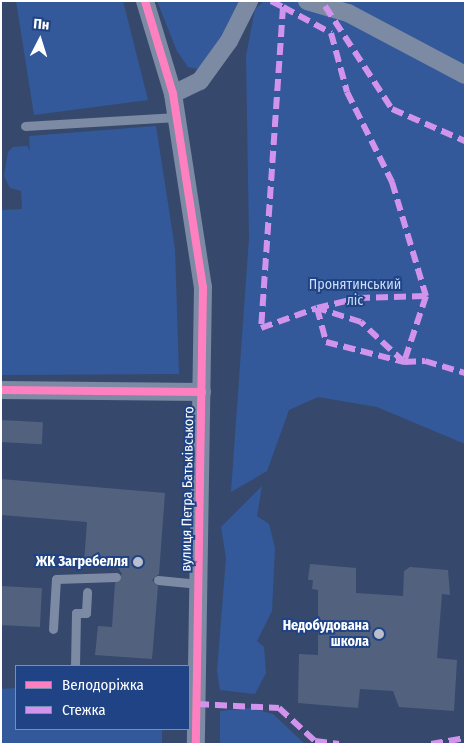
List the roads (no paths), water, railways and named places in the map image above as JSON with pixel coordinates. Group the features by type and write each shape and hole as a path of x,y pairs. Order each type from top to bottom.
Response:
{"street":[{"name":"вулиця Петра Батьківського","path":"145,1 173,94 203,287 199,584 193,671 196,744"},
{"path":"173,94 200,81 229,41 249,1"},
{"path":"307,1 348,13 465,75"},
{"path":"1,390 202,392"}],"lane":[{"path":"25,126 177,117"},
{"path":"53,628 56,578 116,577"},
{"path":"158,580 199,584"},
{"path":"75,665 76,613 86,612 87,592"}],"place":[{"name":"ЖК Загребелля","path":"138,562"},
{"name":"Недобудована школа","path":"379,634"}],"park label":[{"name":"Пронятинський ліс","path":"355,294"}]}
